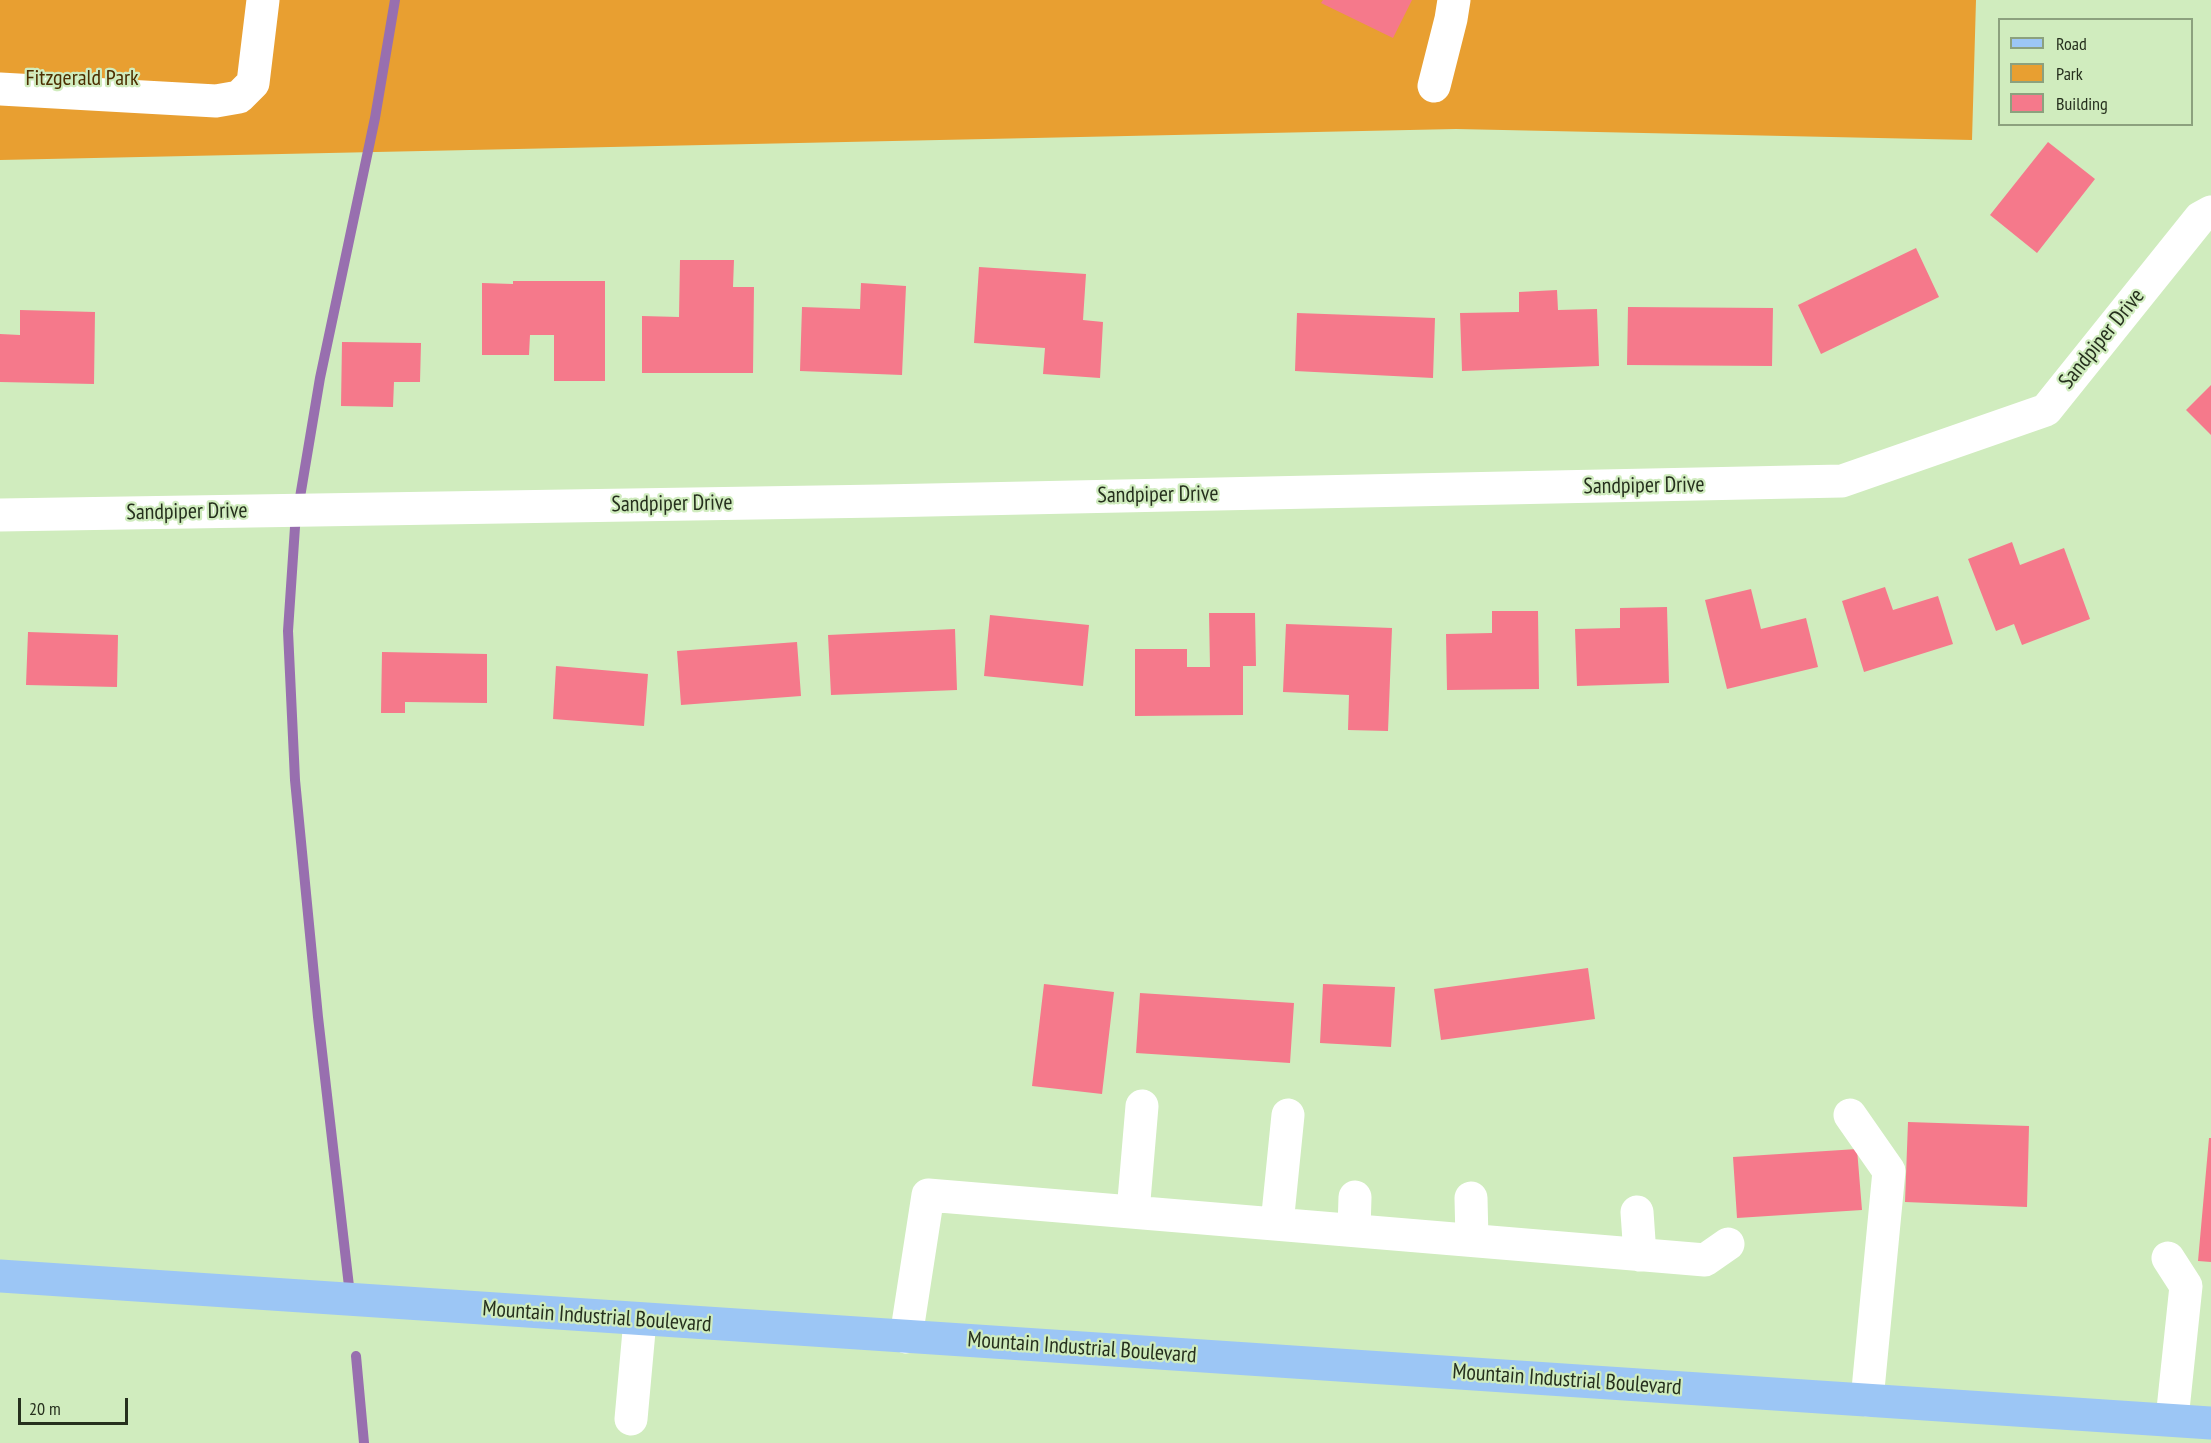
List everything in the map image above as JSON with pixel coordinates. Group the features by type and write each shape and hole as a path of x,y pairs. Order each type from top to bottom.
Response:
{"main road":[{"name":"Mountain Industrial Boulevard","path":"0,1276 2211,1423"}],"street":[{"path":"0,89 216,101 239,97 253,83 263,0"},
{"path":"1434,86 1454,0"},
{"name":"Sandpiper Drive","path":"0,515 1842,482 2046,410 2200,218 2211,212"},
{"path":"1133,1212 1142,1106"},
{"path":"1278,1224 1288,1115"},
{"path":"1850,1115 1888,1171 1867,1400"},
{"path":"906,1337 928,1195 1705,1260 1728,1244"},
{"path":"1354,1230 1355,1197"},
{"path":"1471,1198 1472,1240"},
{"path":"1637,1212 1640,1255"},
{"path":"2168,1258 2199,1286 2168,1419"},
{"path":"631,1419 640,1320"}],"green space":[{"name":"Fitzgerald Park","path":"0,0 1976,0 1972,140 1456,129 0,160"}],"building":[{"path":"1323,0 1412,0 1393,38 1321,3"},
{"path":"2048,142 2095,179 2037,253 1990,215"},
{"path":"1916,248 1939,297 1821,354 1798,305"},
{"path":"680,260 734,260 733,287 754,287 753,373 642,373 642,316 679,317"},
{"path":"979,267 1086,274 1083,320 1103,322 1100,378 1043,374 1045,348 974,343"},
{"path":"513,281 605,281 605,381 554,381 554,335 530,335 529,355 482,355 482,283 513,284"},
{"path":"861,283 906,286 902,375 800,371 802,307 860,309"},
{"path":"1557,290 1558,310 1597,309 1599,366 1462,371 1460,313 1519,312 1519,292"},
{"path":"1628,307 1773,308 1772,366 1627,365"},
{"path":"20,310 95,312 94,384 0,382 0,334 20,335"},
{"path":"1297,313 1435,318 1433,378 1295,371"},
{"path":"342,342 421,343 420,382 394,382 393,407 341,406"},
{"path":"2211,385 2211,435 2186,410"},
{"path":"2012,542 2020,565 2064,548 2090,619 2022,645 2014,624 1996,631 1968,559"},
{"path":"1885,587 1893,610 1938,596 1953,644 1864,672 1842,601"},
{"path":"1751,589 1761,629 1806,618 1818,667 1727,689 1705,600"},
{"path":"1667,607 1669,683 1577,686 1575,629 1620,628 1620,608"},
{"path":"1492,611 1538,611 1539,689 1447,690 1446,634 1492,633"},
{"path":"1209,613 1255,613 1256,666 1243,666 1243,715 1135,716 1135,649 1187,649 1187,667 1210,667"},
{"path":"990,615 1089,625 1083,686 984,676"},
{"path":"1286,624 1392,628 1388,731 1348,730 1349,695 1283,692"},
{"path":"955,629 957,690 831,695 828,635"},
{"path":"28,632 118,635 117,687 26,685"},
{"path":"797,642 801,696 681,705 677,651"},
{"path":"382,652 487,654 487,703 405,702 405,713 381,713"},
{"path":"556,666 648,674 644,726 553,719"},
{"path":"1588,968 1595,1019 1441,1040 1434,989"},
{"path":"1044,984 1114,992 1102,1094 1032,1086"},
{"path":"1323,984 1395,987 1391,1047 1320,1043"},
{"path":"1140,993 1294,1003 1290,1063 1136,1053"},
{"path":"1908,1122 2029,1126 2027,1207 1905,1202"},
{"path":"2209,1138 2211,1138 2211,1262 2198,1261"},
{"path":"1857,1149 1862,1210 1737,1218 1733,1157"}],"waterway":[{"path":"350,1295 318,1017 295,780 288,631 295,527 320,378 375,118 395,0"},
{"path":"356,1356 364,1443"}]}
